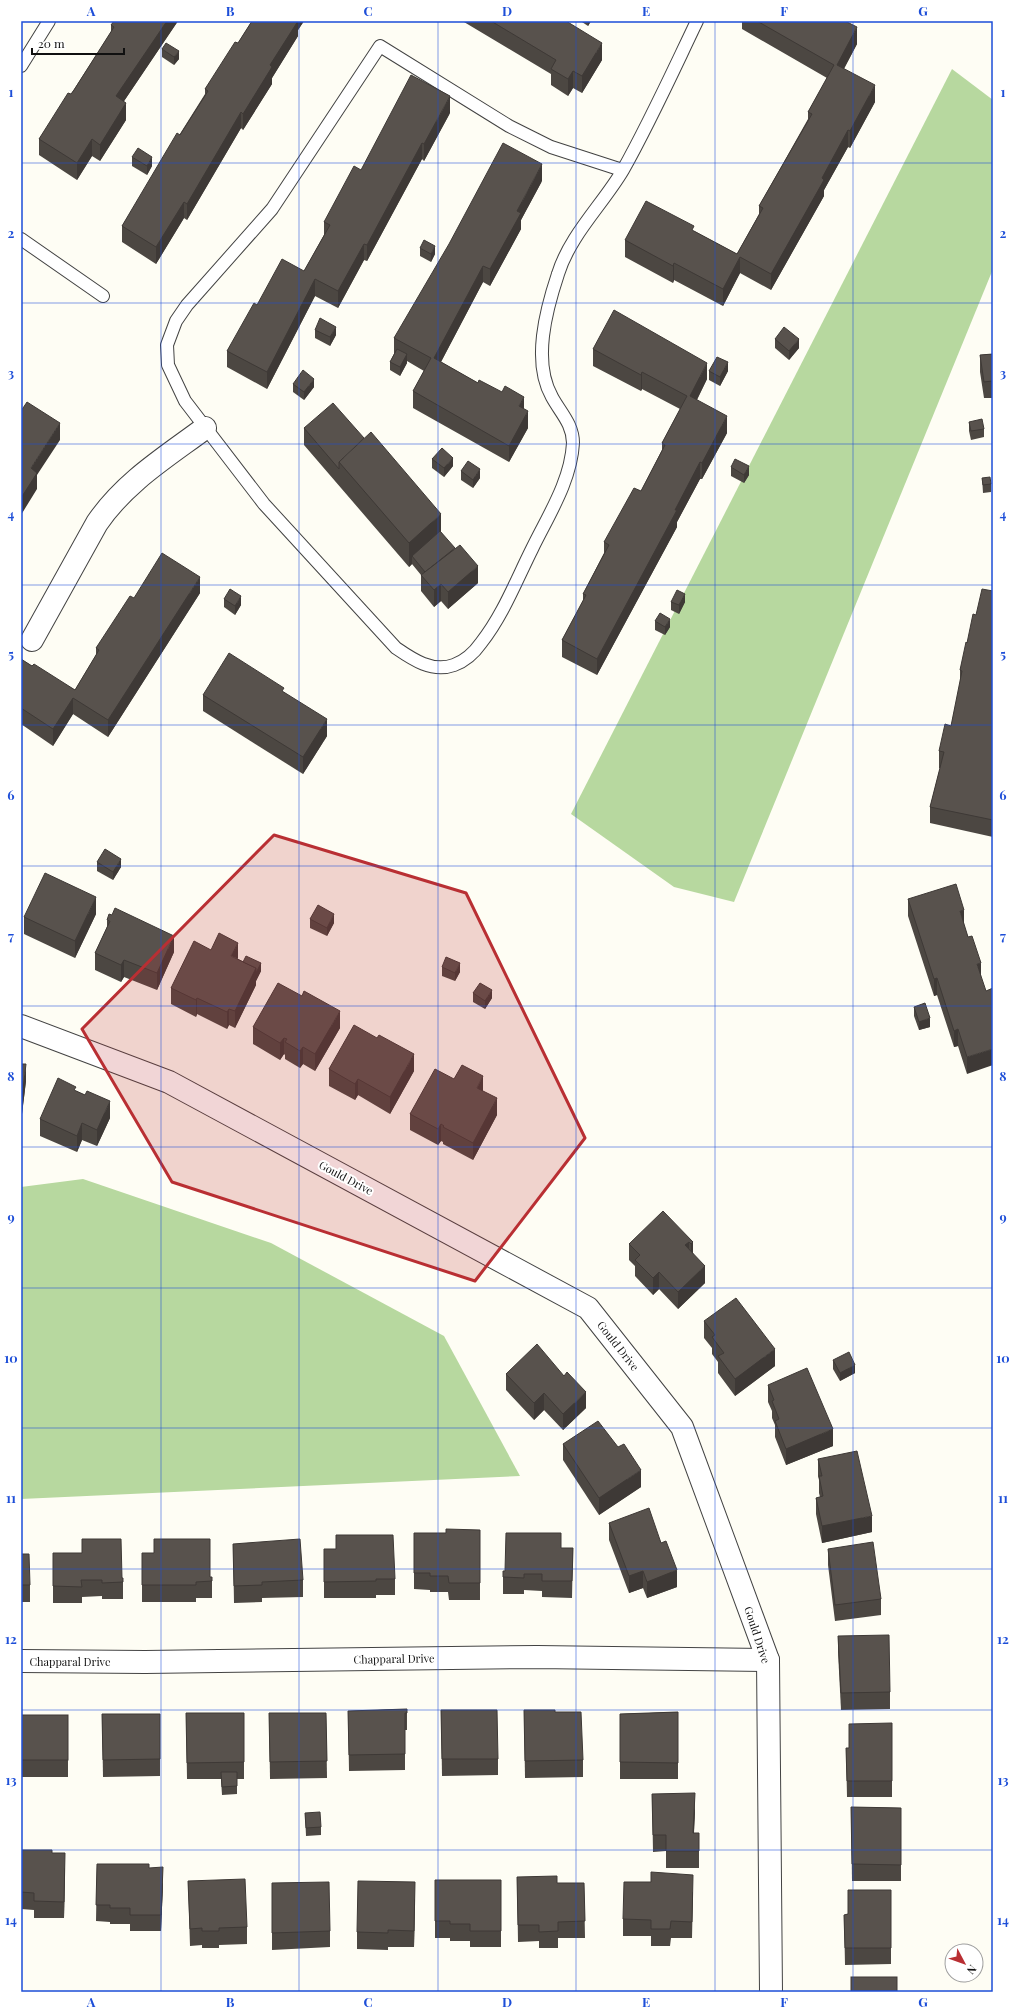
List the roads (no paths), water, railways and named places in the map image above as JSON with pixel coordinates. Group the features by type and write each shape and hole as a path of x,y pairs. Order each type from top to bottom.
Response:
{"street":[{"path":"32,640 109,506 127,486 205,428"},
{"name":"Gould Drive","path":"21,1026 169,1082 588,1308 682,1427 768,1660 771,1992"},
{"name":"Chapparal Drive","path":"21,1661 145,1662 537,1657 768,1660"}],"lane":[{"path":"21,66 48,21"},
{"path":"622,170 551,146 509,126 380,46 272,208 187,305 176,321 167,345 168,365 184,401 264,504 396,648 412,659 432,667 452,666 467,658 480,644 499,616 567,476 573,442 570,427 562,410 552,398 544,379 544,326 558,271 567,252 622,170 697,21"},
{"path":"21,239 103,296"}]}
